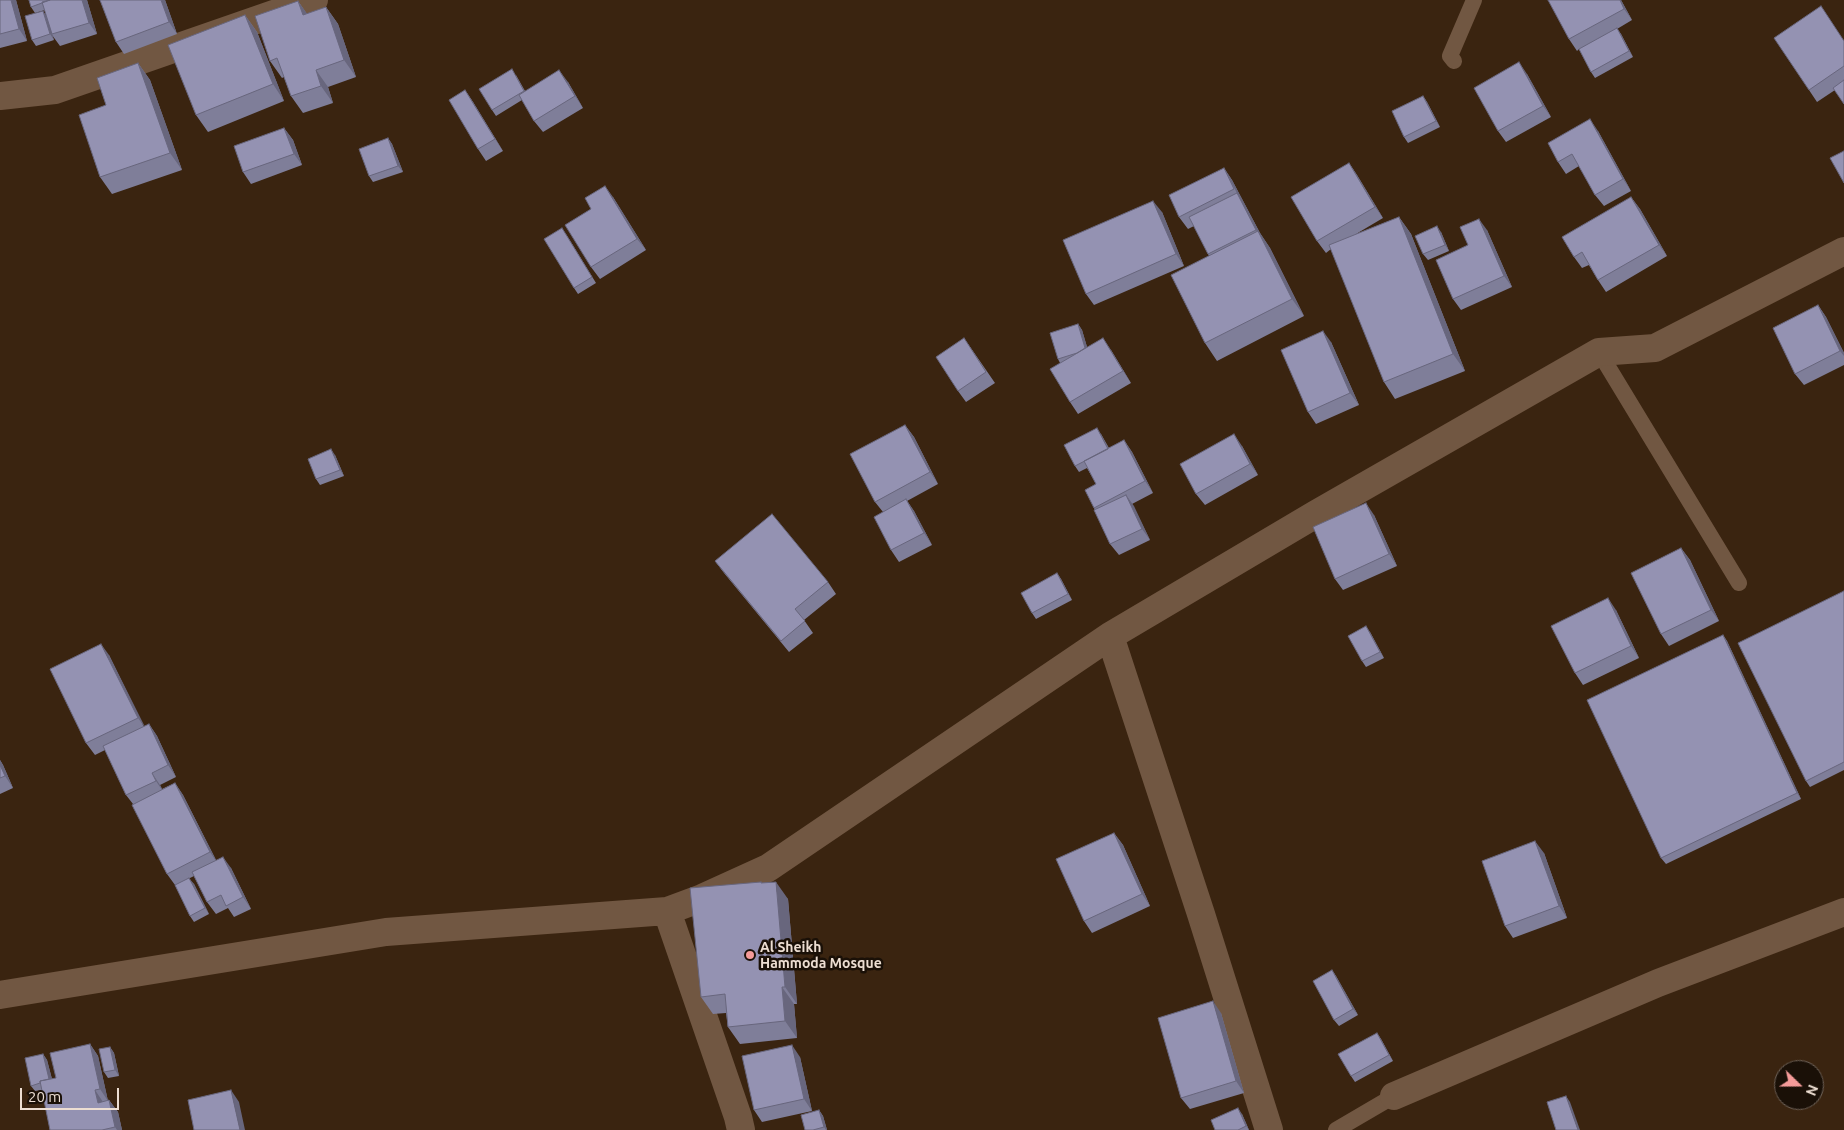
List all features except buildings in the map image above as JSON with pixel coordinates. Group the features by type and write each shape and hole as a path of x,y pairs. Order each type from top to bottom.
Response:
{"street":[{"path":"0,96 55,90 314,0"},
{"path":"0,995 386,932 667,911 702,898 768,868 1110,636 1325,509 1599,352 1655,348 1844,251"},
{"path":"1110,636 1269,1130"},
{"path":"667,911 741,1130"},
{"path":"1394,1096 1658,982 1844,912"}],"lane":[{"path":"1454,61 1450,56 1474,0"},
{"path":"1599,352 1739,583"},
{"path":"1336,1130 1394,1096"}],"place":[{"name":"Al Sheikh Hammoda Mosque","path":"750,955"}]}
